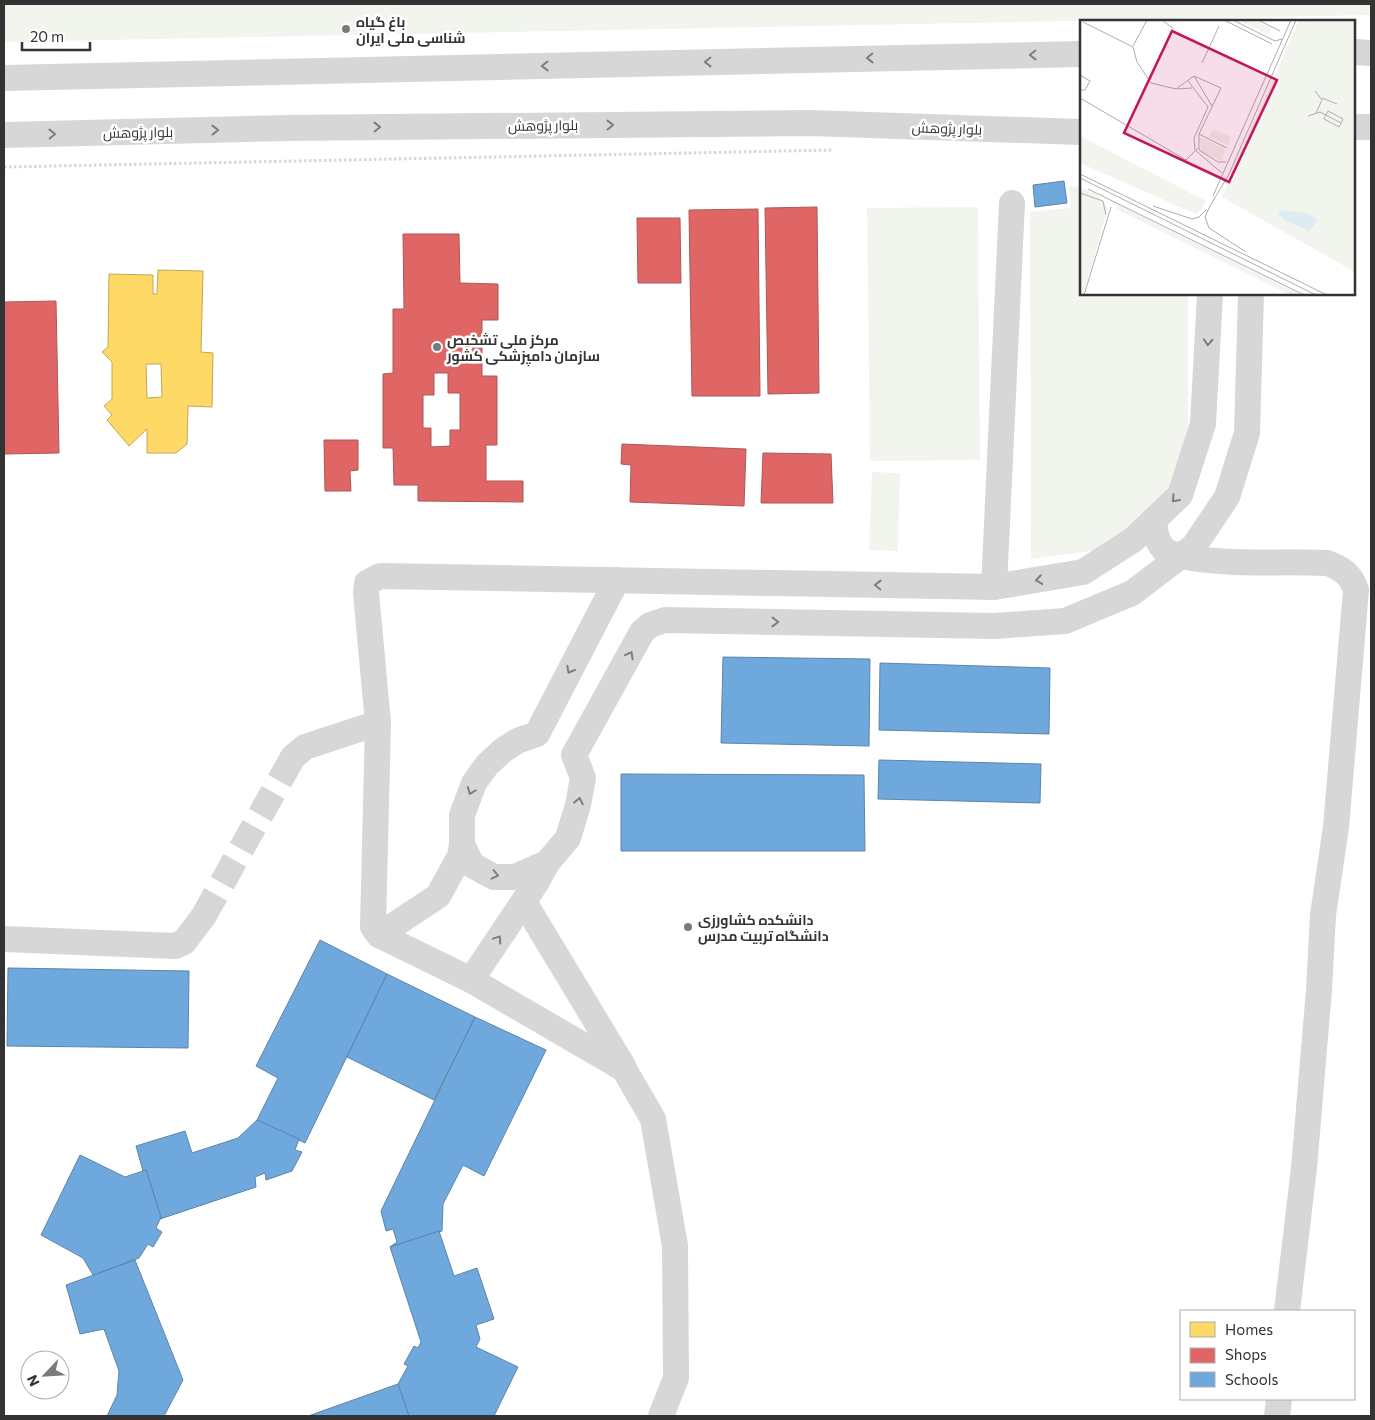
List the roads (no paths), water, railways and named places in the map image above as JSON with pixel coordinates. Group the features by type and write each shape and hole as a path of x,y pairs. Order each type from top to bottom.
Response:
{"street":[{"path":"1355,52 1371,53"},
{"path":"4,78 1080,54"},
{"name":"بلوار پژوهش","path":"4,135 287,128 810,123 1080,132"},
{"path":"1355,127 1371,127"},
{"path":"994,587 1012,203"},
{"path":"624,1069 471,980 379,936 373,928 378,723 366,593 367,583 380,576 994,587 1083,572 1128,544 1180,494 1203,424 1210,295"},
{"path":"471,980 536,884 547,863 568,838 578,805 583,778 574,755 642,632 650,625 665,620 994,626 1065,621 1132,593 1194,546 1227,497 1247,433 1251,295"},
{"path":"1154,520 1155,534 1160,544 1167,551 1181,556 1217,562 1327,563 1339,567 1346,573 1353,581 1356,590 1336,827 1323,915 1319,990 1304,1168 1287,1310"},
{"path":"1128,544 1139,547 1148,559 1149,580"},
{"path":"379,936 438,896 460,856 462,815 474,783 487,765 502,751 517,742 537,734 617,580"},
{"path":"293,757 305,747 378,723"},
{"path":"462,844 472,865 494,877 515,877 547,863"},
{"path":"524,902 654,1119 675,1246 676,1378 661,1416"},
{"path":"4,939 175,946 184,942 203,917"},
{"path":"1277,1416 1279,1400"}],"tunnel":[{"path":"203,917 293,757"}],"place":[{"name":"باغ گیاه‌ شناسی ملی ایران","path":"346,29"},
{"name":"مرکز ملی تشخیص سازمان دامپزشکی کشور","path":"437,347"},
{"name":"دانشکده کشاورزی دانشگاه تربیت مدرس","path":"688,927"}]}
